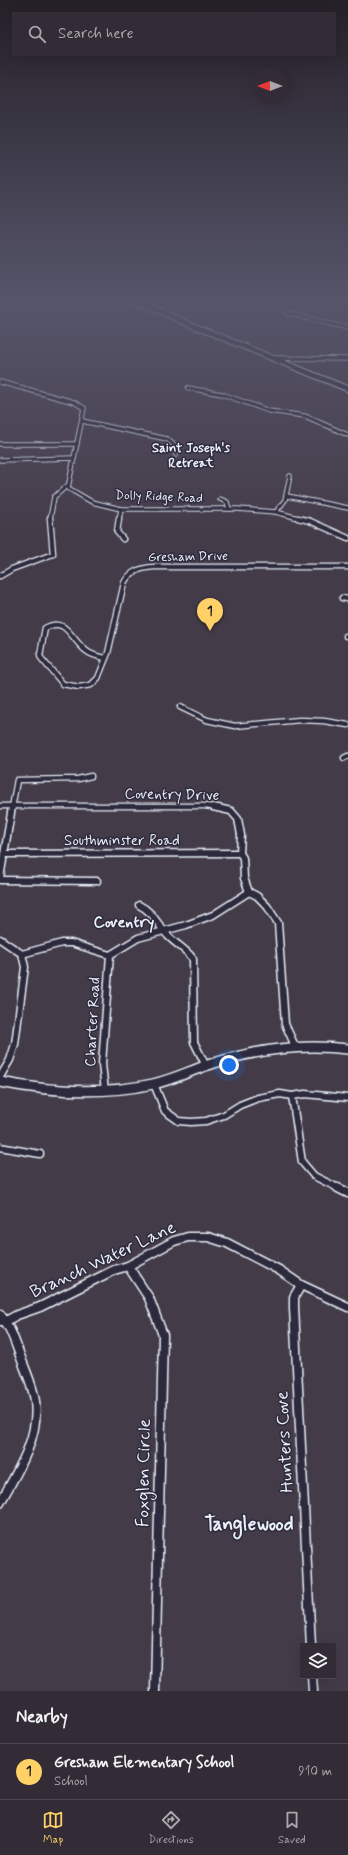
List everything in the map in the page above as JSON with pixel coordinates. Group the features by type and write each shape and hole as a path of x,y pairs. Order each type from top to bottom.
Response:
{"street":[{"path":"320,378 348,389"},
{"path":"0,382 81,405 84,409 68,485 54,496 50,517 53,554 12,568 0,576"},
{"path":"188,388 222,394 269,411 305,416 348,435"},
{"path":"82,420 167,439 175,446 176,455"},
{"path":"0,444 77,444"},
{"path":"0,460 74,458"},
{"path":"276,512 280,509 287,496 290,476"},
{"name":"Dolly Ridge Road","path":"68,485 68,488 83,498 121,509 229,509 276,512 310,522 348,538"},
{"path":"287,496 348,508"},
{"path":"220,498 227,502 229,509"},
{"path":"121,509 117,532 122,539"},
{"name":"Gresham Drive","path":"106,658 86,652 64,626 52,624 45,628 40,655 41,658 63,684 73,687 87,687 92,684 98,677 106,658 115,631 126,577 136,571 154,567 348,567"},
{"path":"342,598 348,599"},
{"path":"180,707 220,723 234,726 255,726 302,720 334,722 348,725"},
{"path":"91,776 78,779 17,780 11,807 0,879 97,881"},
{"name":"Coventry Drive","path":"0,806 222,808 236,815 240,821 242,848 240,854 243,858 244,878 249,892"},
{"name":"Southminster Road","path":"5,854 240,854"},
{"path":"22,954 62,943 71,943 110,955 136,939 213,915 239,896 249,892 257,896 267,906 278,923 285,1024 294,1046"},
{"path":"139,905 152,912 169,937 188,950 193,958 194,1042 206,1066"},
{"path":"0,939 22,954 25,967 15,1044 10,1060 0,1077"},
{"name":"Charter Road","path":"105,1091 102,1064 110,955"},
{"path":"0,1082 27,1088 56,1091 105,1091 154,1084 206,1066 258,1051 294,1046 330,1046 348,1049"},
{"path":"154,1084 165,1111 179,1121 191,1122 206,1121 224,1115 240,1105 258,1098 280,1094 292,1096 320,1094 348,1098"},
{"path":"292,1096 302,1162 314,1176 348,1193"},
{"path":"0,1147 40,1154"},
{"name":"Branch Water Lane","path":"3,1321 40,1307 114,1270 128,1266 174,1240 188,1237 208,1237 227,1243 279,1270 301,1285 319,1292 348,1307"},
{"name":"Foxglen Circle","path":"128,1266 149,1296 157,1312 163,1335 155,1691"},
{"name":"Hunters Cove","path":"301,1285 294,1296 294,1308 311,1643"},
{"path":"0,1314 24,1366 35,1402 35,1425 31,1441 21,1465 0,1503"},
{"path":"312,1679 313,1691"}],"place":[{"name":"Gresham Elementary School","path":"210,631"}],"district":[{"name":"Saint Joseph's Retreat","path":"191,456"},
{"name":"Coventry","path":"124,922"},
{"name":"Tanglewood","path":"249,1524"}]}
